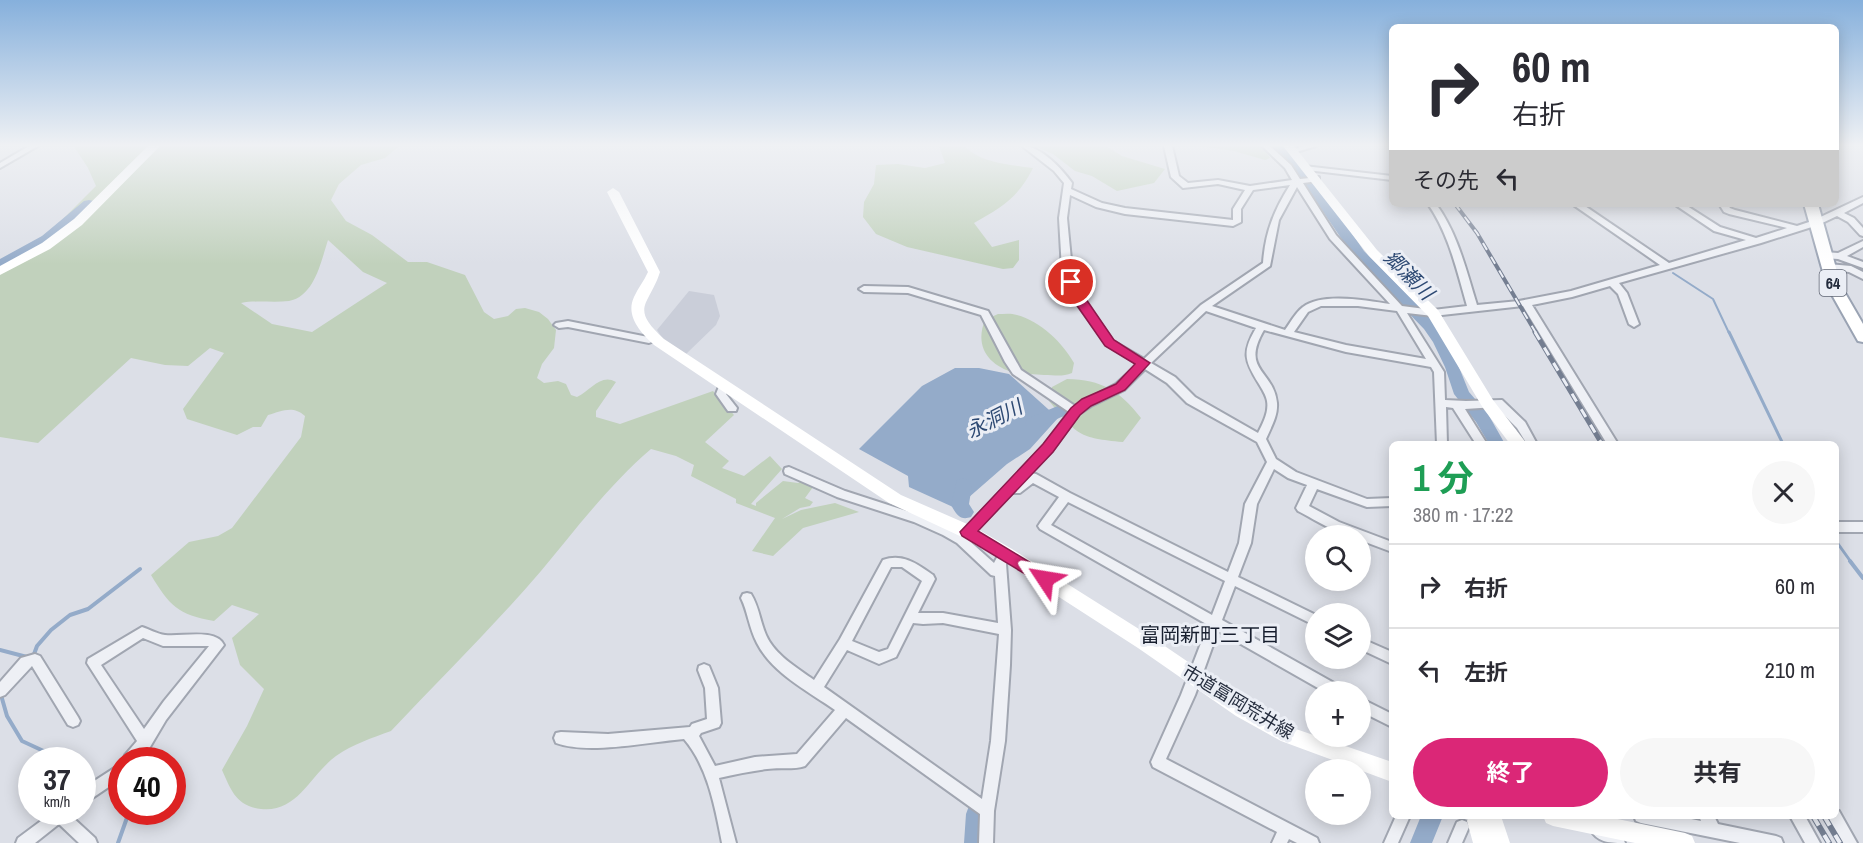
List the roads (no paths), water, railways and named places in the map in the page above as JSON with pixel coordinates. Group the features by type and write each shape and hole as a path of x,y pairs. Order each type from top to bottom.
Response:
{"main road":[{"name":"64","path":"1812,207 1815,223 1831,259 1834,286 1863,338"}],"street":[{"path":"0,271 45,246 78,222 115,185"},
{"path":"1068,185 1063,218 1067,270 1082,304 1110,343 1171,380 1191,400 1261,439 1272,462 1292,475 1367,503 1389,502"},
{"path":"1236,185 1250,188 1270,185"},
{"path":"968,532 1048,448 1075,411 1120,387 1204,307 1267,264 1269,235 1279,208 1294,185"},
{"path":"1299,185 1315,206 1333,237 1401,310 1439,372 1442,441"},
{"path":"1320,185 1373,253 1433,313 1488,404 1518,441"},
{"path":"1068,191 1099,205 1125,211 1233,223 1237,222 1237,209 1250,188"},
{"name":"市道富岡荒井線","path":"613,192 654,272 651,283 640,297 636,312 640,322 654,338 724,387 895,499 968,532 1003,562 1194,677 1243,710 1288,735 1389,771"},
{"path":"1287,334 1305,310 1319,303 1358,303 1433,313 1526,303 1572,294 1666,269 1667,266 1815,223 1863,200"},
{"path":"1434,207 1442,218 1454,246 1473,309"},
{"path":"1580,207 1667,266"},
{"path":"1683,207 1717,228 1758,241"},
{"path":"1725,207 1732,212 1796,228"},
{"path":"1850,207 1863,212"},
{"path":"1838,213 1851,220 1863,232"},
{"path":"1831,259 1863,244"},
{"path":"1831,259 1863,265"},
{"path":"1831,259 1863,276"},
{"path":"1613,283 1622,293 1634,324"},
{"path":"864,289 908,290 985,313 1017,372 1075,411"},
{"path":"1526,303 1611,441"},
{"path":"1204,307 1261,327 1348,350 1434,364"},
{"path":"559,325 568,324 649,340 654,338"},
{"path":"1261,327 1250,341 1250,359 1270,395 1272,411 1261,439"},
{"path":"724,387 721,394 732,408"},
{"path":"1441,403 1461,405 1498,403 1521,425 1530,441"},
{"path":"1461,405 1480,441"},
{"path":"1272,462 1251,504 1245,543 1194,677 1158,762 1312,843"},
{"path":"789,471 841,494 918,519 947,532 961,540 995,571 1003,562"},
{"path":"982,515 987,514 1032,477 1305,616"},
{"path":"1314,482 1302,507 1335,525 1389,546"},
{"path":"1066,496 1044,526 1318,681"},
{"path":"1839,527 1863,527"},
{"path":"816,688 844,643 887,563 896,560 905,562 929,579 892,653 879,658 844,643"},
{"path":"986,843 987,810 998,741 1005,630 1003,562"},
{"path":"747,598 751,603 758,633 773,656 987,810"},
{"path":"910,617 923,620 943,618 1005,630"},
{"path":"141,747 145,742 154,726 218,645 213,641 163,640 142,632 93,663 145,742"},
{"path":"1371,648 1389,657"},
{"path":"0,691 26,662 35,660 72,721"},
{"path":"691,735 698,728 714,723 710,686 707,672 704,670"},
{"path":"710,774 785,760 800,761 846,709"},
{"path":"1371,710 1389,719"},
{"path":"561,738 574,741 620,739 687,732 696,740 710,774 729,843"},
{"path":"1391,843 1402,819"},
{"path":"1492,819 1500,843"},
{"path":"1568,819 1685,843"},
{"path":"1656,819 1776,843"},
{"path":"1708,819 1713,830"},
{"path":"1799,819 1813,843"},
{"path":"1836,819 1850,843"},
{"path":"1455,843 1470,822 1477,821 1483,843"},
{"path":"1593,824 1618,843"},
{"path":"22,843 46,825"},
{"path":"73,825 90,843"},
{"path":"1279,843 1286,830"}],"water":[{"path":"955,368 979,368 1009,374 1058,418 1030,449 1007,464 960,505 953,507 909,487 908,476 859,449 922,386"}],"waterway":[{"name":"郷瀬川","path":"1312,185 1359,254 1429,325 1440,340 1453,367 1462,394 1482,418 1495,441"},
{"path":"0,265 47,239 89,204"},
{"path":"1576,207 1624,240"},
{"path":"1673,273 1713,299 1729,333"},
{"path":"1729,332 1782,441"},
{"name":"永洞川","path":"1033,423 1060,411"},
{"name":"永洞川","path":"963,485 960,505 965,512"},
{"path":"1839,545 1851,562"},
{"path":"1850,561 1863,578"},
{"path":"33,657 37,646 51,630 70,615 88,609 140,569"},
{"path":"0,650 27,657"},
{"path":"1,695 7,716 22,741 35,747"},
{"name":"永洞川","path":"975,843 977,814"},
{"name":"郷瀬川","path":"1421,843 1431,819"},
{"path":"118,843 124,825"}],"railway":[{"path":"1457,207 1477,233 1536,333"},
{"path":"1535,332 1600,441"},
{"path":"1815,819 1829,843"},
{"path":"1826,819 1840,843"}],"district":[{"name":"富岡新町三丁目","path":"1210,635"}]}
